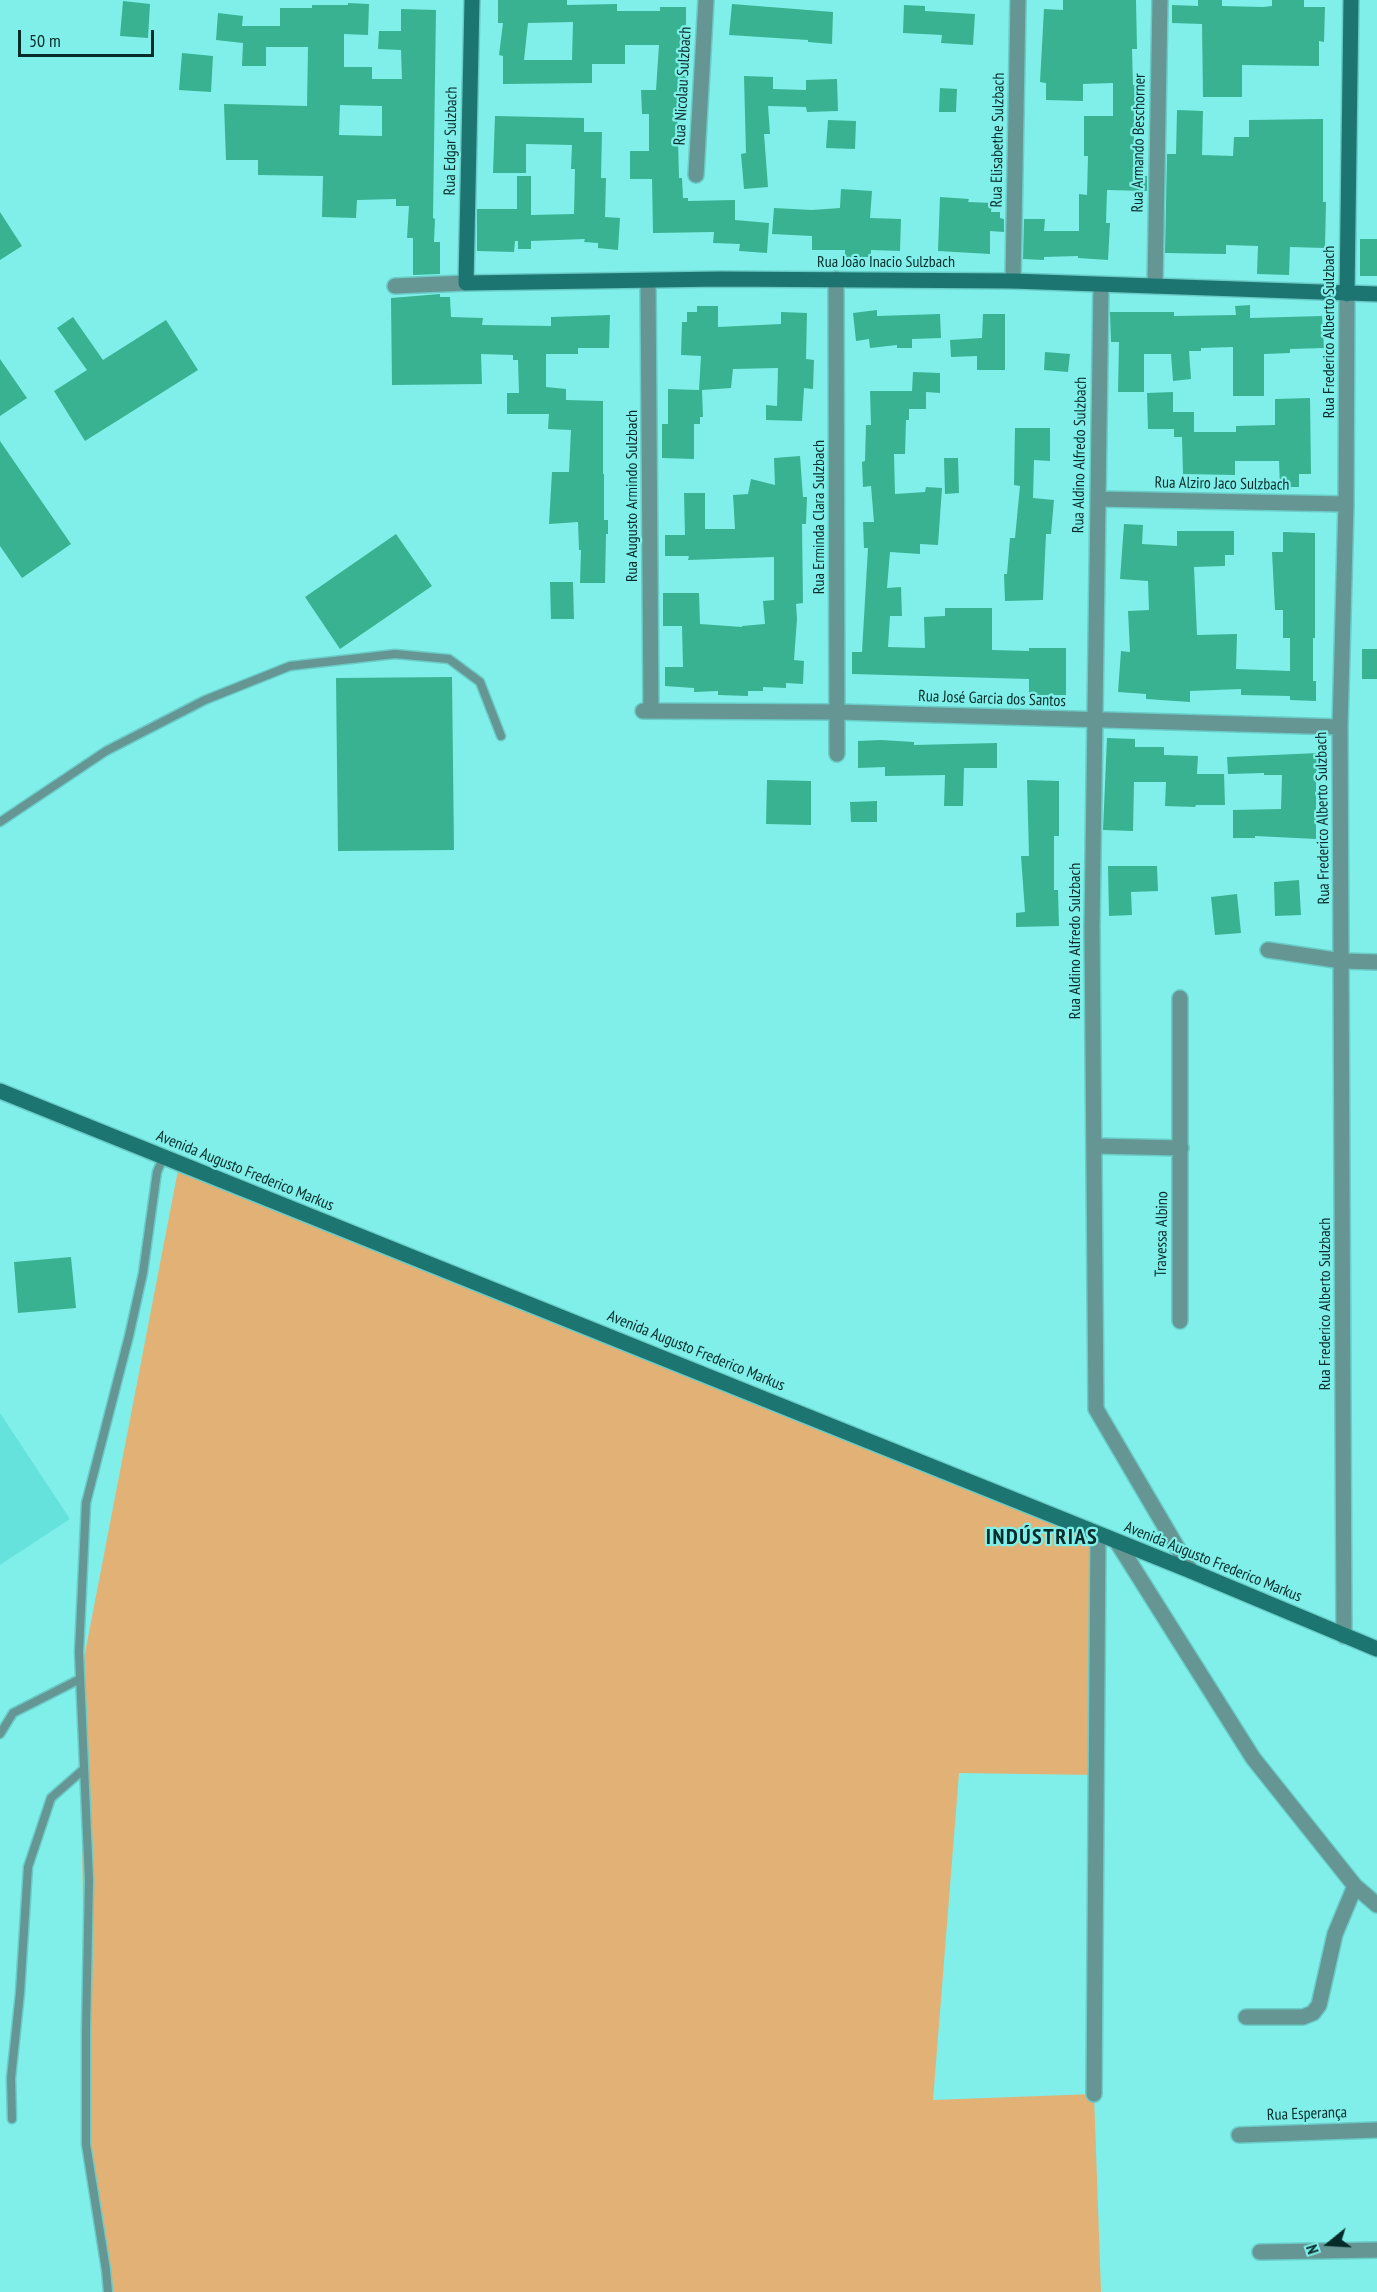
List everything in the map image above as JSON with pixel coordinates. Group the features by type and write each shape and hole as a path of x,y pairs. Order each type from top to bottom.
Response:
{"street":[{"name":"Rua Edgar Sulzbach","path":"466,283 471,0"},
{"name":"Rua Nicolau Sulzbach","path":"696,174 706,0"},
{"name":"Rua Elisabethe Sulzbach","path":"1013,281 1018,0"},
{"name":"Rua Armando Beschorner","path":"1155,286 1160,0"},
{"name":"Rua Frederico Alberto Sulzbach","path":"1344,1636 1340,727 1346,504 1351,0"},
{"name":"Rua João Inacio Sulzbach","path":"395,286 466,283 836,279 1013,281 1377,294"},
{"name":"Rua Erminda Clara Sulzbach","path":"836,279 837,754"},
{"name":"Rua Augusto Armindo Sulzbach","path":"647,711 648,281"},
{"name":"Rua Aldino Alfredo Sulzbach","path":"1101,285 1092,927 1096,1409 1191,1571"},
{"name":"Rua Alziro Jaco Sulzbach","path":"1098,499 1346,504"},
{"name":"Rua José Garcia dos Santos","path":"647,711 837,712 1340,727"},
{"path":"1268,950 1342,961 1377,963"},
{"name":"Travessa Albino","path":"1180,998 1180,1321"},
{"name":"Avenida Augusto Frederico Markus","path":"0,1091 473,1280 1191,1571 1377,1649"},
{"path":"1095,1146 1181,1148"},
{"path":"1094,2094 1098,1534"},
{"path":"1117,1542 1253,1758 1355,1886 1377,1905"},
{"path":"1246,2017 1304,2017 1313,2013 1319,2005 1335,1934 1355,1886"},
{"name":"Rua Esperança","path":"1239,2135 1377,2130"},
{"path":"1260,2252 1377,2250"}],"lane":[{"path":"0,822 106,751 205,700 290,666 395,654 449,659 480,682 501,736"},
{"path":"108,2292 86,2144 90,1880 79,1652 86,1503 129,1336 143,1273 157,1172 163,1158"},
{"path":"0,1734 13,1713 80,1679"},
{"path":"12,2119 11,2078 20,1993 28,1867 51,1798 84,1768"}],"shaded area":[{"path":"179,1165 1098,1534 1096,1775 959,1773 933,2100 1094,2094 1101,2292 109,2292 86,2144 80,1679"},
{"path":"0,1413 70,1519 0,1565"}],"building":[{"path":"498,0 567,0 567,5 617,4 617,11 660,11 660,7 686,7 686,83 679,83 680,101 677,101 679,178 682,178 683,198 688,198 688,201 735,200 735,220 769,223 767,253 739,251 740,244 713,243 714,232 653,233 652,179 630,179 630,151 649,151 649,114 642,114 641,90 656,90 659,45 625,45 625,64 592,64 592,83 503,84 503,56 499,55 503,23 498,23","holes":["573,22 572,60 524,60 528,23"]},
{"path":"1063,0 1136,0 1137,49 1132,49 1133,85 1145,85 1144,102 1137,102 1137,114 1134,114 1134,176 1147,176 1147,191 1107,190 1106,223 1110,223 1108,260 1078,258 1078,256 1044,257 1044,260 1023,259 1024,219 1045,219 1044,231 1079,231 1079,194 1087,195 1088,156 1084,156 1084,116 1113,116 1113,83 1083,84 1083,101 1046,100 1046,83 1040,82 1044,9 1063,10"},
{"path":"1198,0 1222,0 1222,6 1263,7 1272,6 1272,0 1304,0 1304,7 1325,7 1324,42 1319,41 1319,66 1242,65 1242,97 1203,97 1202,24 1172,23 1172,5 1198,6"},
{"path":"123,1 150,4 148,38 120,36"},
{"path":"348,3 369,4 368,35 344,34 344,67 372,67 372,79 402,79 401,50 378,49 379,31 401,31 401,9 436,10 433,218 435,219 434,242 440,242 440,274 413,275 413,238 407,238 409,206 396,206 396,199 357,200 356,218 322,217 323,176 258,175 258,160 226,160 224,104 307,106 308,47 266,47 266,66 242,66 243,43 216,40 218,13 243,16 242,26 280,26 280,8 348,5","holes":["340,105 382,106 382,136 339,135"]},
{"path":"732,4 833,12 832,44 808,42 808,40 729,35"},
{"path":"904,5 925,6 925,11 975,14 973,45 941,43 942,35 903,33"},
{"path":"182,53 213,56 211,92 179,90"},
{"path":"744,76 773,77 773,89 806,90 806,80 837,79 838,111 807,112 806,107 768,106 770,134 764,134 768,187 744,189 741,154 746,153"},
{"path":"940,88 957,89 956,112 939,112"},
{"path":"1177,110 1203,111 1202,155 1233,156 1234,137 1249,137 1249,120 1323,119 1325,248 1290,247 1289,275 1257,274 1258,246 1226,245 1226,254 1165,253 1167,154 1176,154"},
{"path":"495,116 584,118 584,132 602,132 601,178 606,178 605,217 620,218 618,250 598,248 598,243 584,242 585,239 531,241 531,249 518,249 518,241 515,241 514,252 477,251 477,209 517,209 517,176 531,176 531,215 574,214 575,169 571,169 572,145 526,144 526,173 493,173"},
{"path":"828,120 856,121 855,149 826,148"},
{"path":"841,189 872,191 870,218 901,219 900,251 871,250 871,257 845,257 845,250 812,250 812,236 772,234 774,208 812,210 840,208"},
{"path":"940,197 992,203 991,212 1000,212 1000,218 1004,219 1004,232 990,231 990,254 938,251"},
{"path":"0,212 22,246 0,260"},
{"path":"1360,239 1377,239 1377,276 1360,276"},
{"path":"440,294 440,297 450,297 451,317 483,318 482,325 551,326 551,317 610,315 609,348 578,348 578,354 546,354 546,387 566,389 566,400 603,401 604,520 608,520 605,583 580,583 581,550 579,550 578,522 549,524 552,472 569,472 571,430 548,429 549,414 507,414 507,393 519,393 518,360 513,360 513,355 481,354 482,384 392,385 391,298"},
{"path":"1250,305 1250,318 1322,316 1324,348 1290,349 1290,353 1264,354 1264,396 1233,396 1233,347 1201,348 1201,351 1189,351 1191,379 1173,381 1171,354 1144,354 1144,392 1118,392 1119,342 1111,342 1110,312 1174,312 1174,316 1236,315 1235,306"},
{"path":"697,306 718,306 718,327 781,324 781,312 807,313 806,359 814,360 813,389 804,388 802,421 766,420 766,405 777,406 778,368 733,369 731,388 702,390 703,417 700,417 700,424 694,424 694,459 662,458 662,424 668,424 668,389 699,390 701,356 681,355 682,322 687,322 687,312 697,312"},
{"path":"877,310 877,316 940,314 941,338 912,339 912,348 897,348 897,345 870,348 869,339 856,341 853,313"},
{"path":"983,314 1005,314 1005,370 977,370 977,356 951,357 950,340 982,338"},
{"path":"73,317 103,360 166,320 198,370 85,441 54,391 87,370 57,328"},
{"path":"1045,352 1070,354 1068,372 1044,370"},
{"path":"0,359 27,398 0,416"},
{"path":"913,372 940,373 940,393 926,392 926,409 909,409 909,420 906,420 905,454 894,454 895,494 925,492 926,487 942,488 938,545 920,544 920,554 890,552 887,588 901,587 902,616 890,616 888,647 925,648 924,617 945,616 945,608 992,608 992,650 1029,651 1029,648 1066,648 1066,695 1029,695 1029,679 852,674 852,652 862,652 868,548 864,548 863,522 874,522 871,486 863,487 862,462 865,461 866,425 871,425 870,391 912,391"},
{"path":"1173,392 1173,412 1194,412 1194,432 1236,432 1236,426 1275,425 1275,399 1310,398 1311,474 1299,474 1299,487 1280,487 1279,461 1235,461 1235,475 1183,474 1182,437 1174,437 1174,429 1148,429 1147,393"},
{"path":"1015,428 1050,428 1050,461 1034,460 1033,498 1054,500 1051,534 1046,534 1043,600 1005,601 1004,574 1007,574 1010,538 1015,538 1020,486 1014,485"},
{"path":"0,441 71,544 22,578 0,546"},
{"path":"800,456 803,497 807,497 806,524 802,524 803,603 796,604 794,660 804,661 803,684 786,683 786,688 763,687 763,691 748,691 748,696 718,695 718,691 694,692 694,688 665,686 665,667 683,667 682,626 663,626 663,593 699,593 700,624 742,627 765,624 763,601 774,600 774,557 688,560 689,556 665,556 665,535 685,535 684,493 705,493 705,529 735,529 733,495 748,494 751,479 775,485 774,458"},
{"path":"944,458 958,458 959,493 945,494"},
{"path":"1124,524 1143,525 1142,544 1177,546 1177,531 1234,531 1234,555 1225,555 1225,566 1194,567 1197,635 1237,634 1236,669 1290,671 1290,638 1283,638 1283,610 1275,610 1272,552 1283,552 1283,532 1315,533 1313,681 1316,681 1316,701 1290,700 1290,696 1241,695 1241,689 1190,691 1190,702 1146,699 1146,694 1118,692 1121,651 1130,652 1128,611 1149,610 1148,581 1120,579"},
{"path":"396,534 432,586 340,649 305,597"},
{"path":"550,582 573,582 574,619 551,619"},
{"path":"1362,649 1377,649 1377,679 1362,679"},
{"path":"452,677 454,850 338,851 336,678"},
{"path":"1107,738 1135,739 1135,747 1164,747 1164,755 1198,756 1197,774 1224,774 1225,805 1165,806 1166,782 1134,782 1133,831 1103,830"},
{"path":"858,741 914,742 914,745 997,743 997,768 964,768 963,806 944,806 945,775 885,776 885,767 858,768"},
{"path":"1319,753 1320,771 1316,771 1316,839 1255,836 1255,838 1233,838 1233,810 1281,809 1282,775 1228,774 1227,757"},
{"path":"767,780 811,781 811,825 766,824"},
{"path":"1027,780 1059,781 1059,836 1054,836 1054,890 1058,890 1059,926 1016,927 1016,913 1025,912 1021,856 1029,856"},
{"path":"877,801 877,822 851,822 850,802"},
{"path":"1108,866 1157,866 1158,891 1131,892 1132,915 1109,916"},
{"path":"1299,880 1301,915 1275,916 1274,882"},
{"path":"1237,894 1241,933 1215,935 1211,897"},
{"path":"71,1257 76,1308 18,1313 14,1262"}],"district":[{"name":"INDÚSTRIAS","path":"1042,1538"}]}
